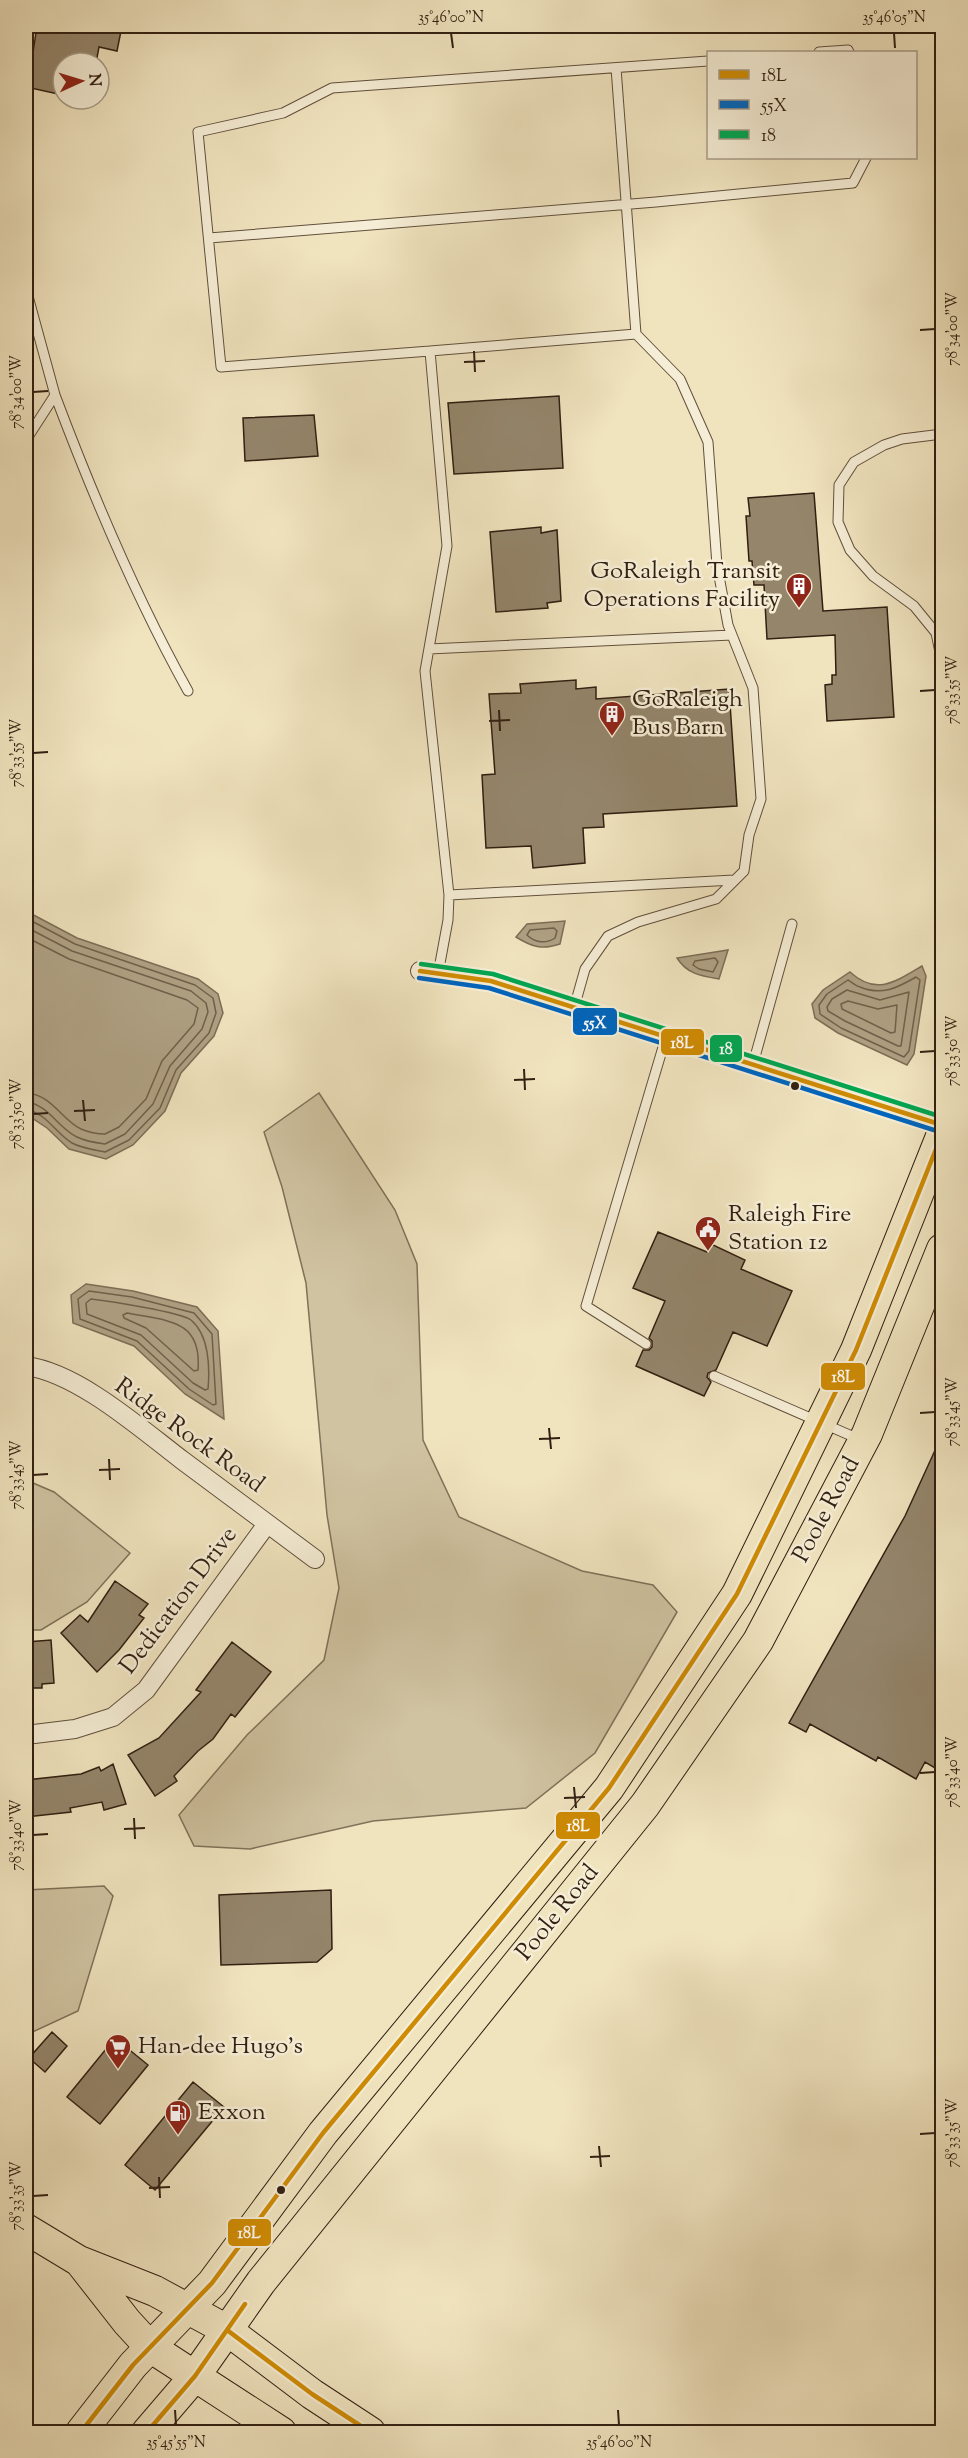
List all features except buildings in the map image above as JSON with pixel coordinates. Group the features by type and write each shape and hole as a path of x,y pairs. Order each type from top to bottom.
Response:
{"main road":[{"name":"Poole Road","path":"81,2433 132,2365 212,2283 323,2133 609,1788 737,1593 856,1350 942,1134"},
{"name":"Poole Road","path":"147,2433 195,2376 261,2282 645,1805 758,1641 864,1441 942,1250"},
{"path":"609,1788 645,1805"},
{"path":"26,2229 79,2261 155,2291 227,2331 312,2394 370,2433"},
{"path":"79,2261 127,2322 150,2347 281,2433"}],"street":[{"path":"429,973 491,981 942,1125"},
{"name":"Ridge Rock Road","path":"26,1366 35,1367 79,1385 315,1559"},
{"name":"Dedication Drive","path":"26,1735 75,1729 113,1717 146,1690 267,1524"}],"lane":[{"path":"834,51 848,51"},
{"path":"636,334 221,367 198,132 283,113 332,88 707,61"},
{"path":"574,1008 585,969 608,936 638,922 716,899 744,871 749,834 761,799 753,688 728,625 717,565 708,442 680,379 636,334 616,68"},
{"path":"209,237 625,205 853,183 865,159"},
{"path":"26,289 55,395 89,485 165,650 188,691"},
{"path":"429,973 448,920 449,895 425,671 447,546 430,351"},
{"path":"26,440 55,395"},
{"path":"942,435 902,440 884,445 854,462 839,485 838,522 850,550 873,576 914,606 936,633 942,662"},
{"path":"429,649 732,635"},
{"path":"942,747 942,756"},
{"path":"449,895 734,880"},
{"path":"753,1064 792,924"},
{"path":"646,1344 586,1306 666,1037"},
{"path":"714,1376 864,1441"}],"shaded area":[{"path":"319,1093 395,1210 417,1264 423,1440 459,1517 582,1571 653,1585 677,1612 595,1753 526,1808 373,1821 250,1849 194,1846 179,1815 247,1735 324,1660 339,1588 327,1515 306,1283 282,1187 264,1132"},
{"path":"26,1480 54,1492 130,1553 87,1602 41,1630 26,1630"},
{"path":"104,1886 113,1896 78,2011 26,2035 26,1890"}],"water":[{"path":"26,911 77,938 198,979 218,994 223,1013 214,1036 181,1073 165,1111 133,1145 106,1159 69,1149 47,1128 26,1114"},
{"path":"565,921 560,944 537,947 516,937 527,924"},
{"path":"728,950 719,979 690,971 677,958"},
{"path":"922,966 926,976 914,1054 907,1065 838,1033 815,1018 812,1004 823,990 850,972 859,979 877,985 894,981"},
{"path":"86,1284 133,1291 197,1307 218,1331 224,1419 185,1394 134,1346 73,1323 71,1295"}],"transit line":[{"name":"18","path":"421,964 493,974 942,1117"},
{"name":"18L","path":"420,971 491,981 942,1125"},
{"name":"55X","path":"419,978 489,988 940,1132"},
{"name":"18L","path":"81,2432 133,2365 212,2283 323,2133 609,1788 737,1594 856,1350 942,1134"},
{"name":"18L","path":"147,2432 195,2376 245,2304"},
{"name":"18L","path":"227,2330 312,2394 370,2432"}],"place":[{"name":"GoRaleigh Transit Operations Facility","path":"799,609"},
{"name":"GoRaleigh Bus Barn","path":"612,737"},
{"name":"Raleigh Fire Station 12","path":"708,1252"},
{"name":"Han-dee Hugo's","path":"118,2070"},
{"name":"Exxon","path":"178,2136"}]}
